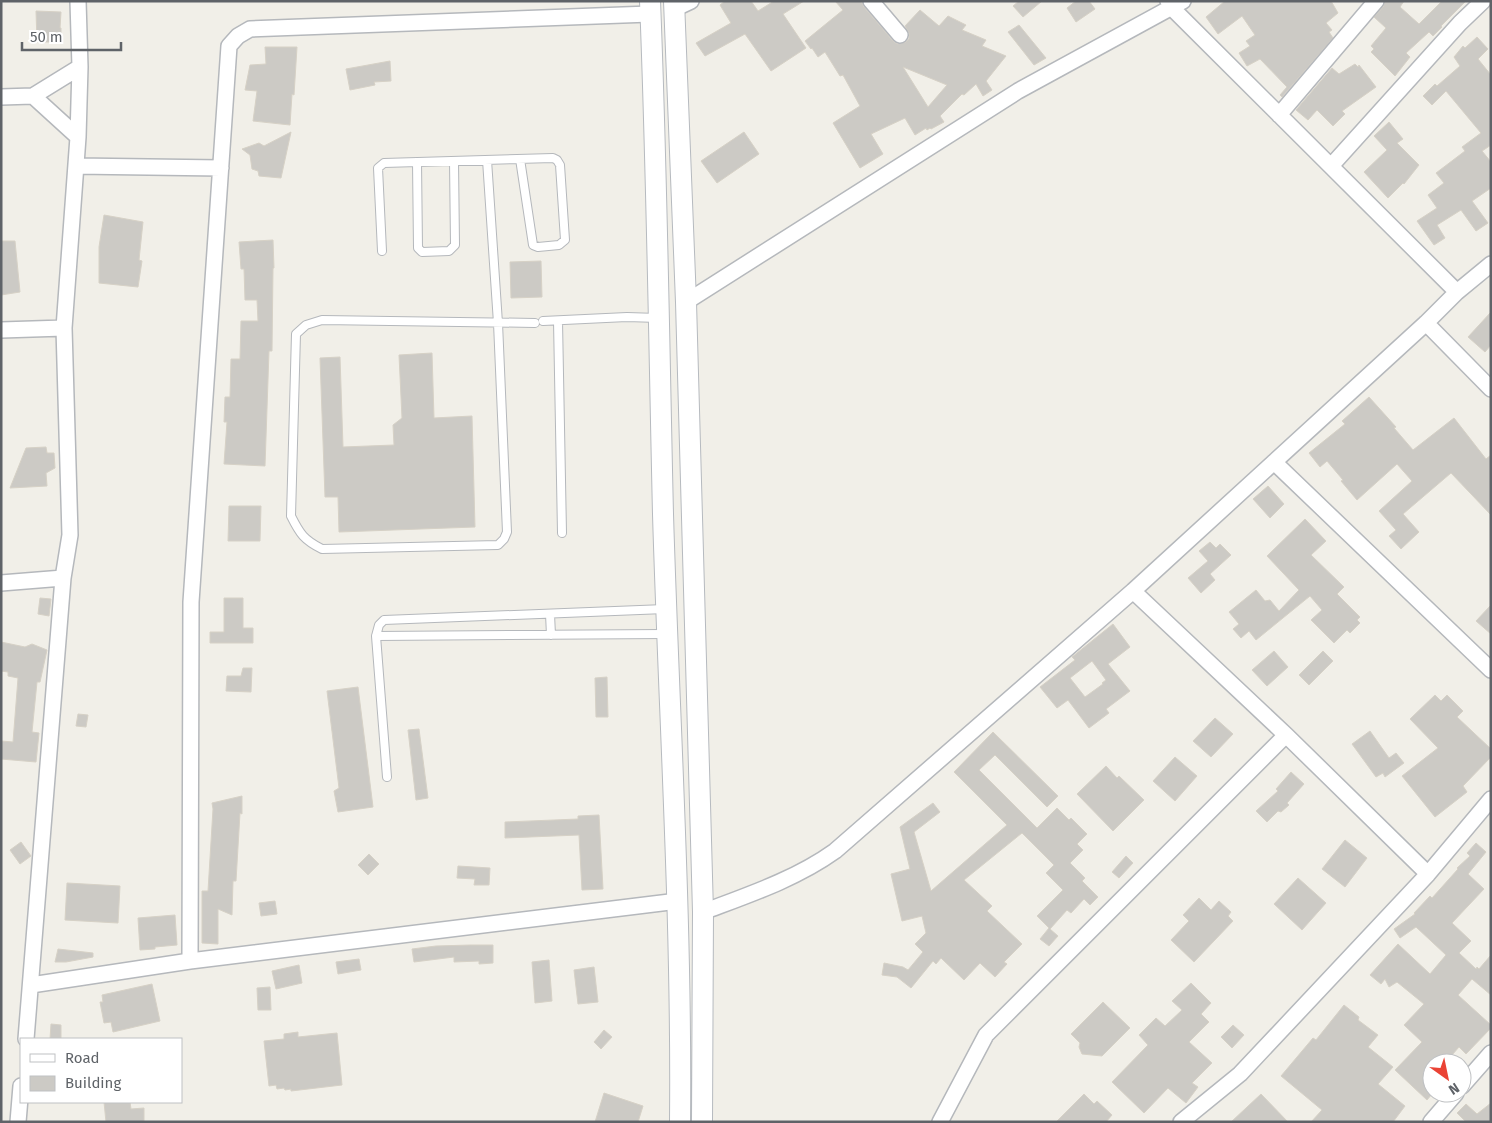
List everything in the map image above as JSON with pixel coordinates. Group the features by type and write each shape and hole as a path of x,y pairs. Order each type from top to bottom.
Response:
{"main road":[{"path":"680,4 686,302 703,912 702,1122"},
{"path":"650,8 667,609 678,901 680,1122"}],"street":[{"path":"26,1038 63,578 70,535 64,328 78,138 80,67 78,1"},
{"path":"871,1 900,35"},
{"path":"1279,114 1376,1"},
{"path":"1331,166 1460,23 1483,1"},
{"path":"686,302 1018,91 1174,4 1279,114 1457,292"},
{"path":"190,961 191,602 229,46 238,36 250,29 650,8"},
{"path":"1,97 33,96 80,67"},
{"path":"33,96 78,138"},
{"path":"76,166 221,168"},
{"path":"703,912 761,890 820,862 835,850 1133,591 1426,323 1457,292 1491,264"},
{"path":"1426,323 1491,389"},
{"path":"1,330 64,328"},
{"path":"1274,462 1491,670"},
{"path":"1,583 63,578"},
{"path":"1133,591 1286,735 1428,874"},
{"path":"940,1122 986,1035 1286,735"},
{"path":"1181,1122 1240,1074 1428,874 1491,799"},
{"path":"31,985 190,961 678,901"},
{"path":"1472,1075 1491,1053"},
{"path":"18,1122 20,1098"},
{"path":"1431,1122 1447,1103"}],"lane":[{"path":"382,251 378,168 384,163 553,158 560,165 565,240 560,245 538,247 534,245 520,159"},
{"path":"487,160 498,323 507,532 504,539 498,545 322,549 308,542 298,531 291,516 296,334 306,325 322,320 498,323 628,317 660,318"},
{"path":"417,162 418,248 422,252 449,251 455,245 454,161"},
{"path":"558,321 562,533"},
{"path":"387,777 376,636 379,625 384,620 667,609"},
{"path":"550,614 551,635"},
{"path":"376,636 668,634"}],"building":[{"path":"725,1 751,1 758,11 774,1 804,1 783,14 806,48 771,71 745,34 705,56 696,43 731,23 720,5"},
{"path":"835,1 861,1 864,7 897,44 906,42 909,39 909,33 905,26 920,10 939,26 948,16 966,25 962,30 986,40 982,46 1006,56 986,81 992,90 983,96 976,84 964,95 962,94 940,116 944,122 931,129 927,130 926,128 915,135 905,118 871,134 883,154 860,168 833,123 860,106 843,75 840,76 825,52 818,57 805,41 843,10","holes":["903,67 947,85 928,107"]},
{"path":"1019,1 1042,1 1023,17 1013,6"},
{"path":"1076,1 1089,1 1095,9 1076,22 1067,8"},
{"path":"1225,1 1331,1 1338,13 1326,23 1332,30 1329,32 1333,38 1282,97 1280,95 1287,87 1260,59 1247,66 1239,53 1250,46 1246,41 1255,35 1242,16 1218,34 1206,17"},
{"path":"1385,1 1404,1 1400,7 1419,24 1442,1 1466,1 1433,36 1429,32 1406,53 1410,57 1395,76 1371,52 1374,49 1371,46 1386,28 1374,17 1383,7"},
{"path":"36,11 61,12 61,42 37,42"},
{"path":"1019,25 1046,58 1034,65 1008,32"},
{"path":"1477,37 1488,49 1478,59 1491,75 1491,145 1482,151 1491,162 1491,188 1472,201 1488,223 1476,231 1461,210 1437,225 1445,238 1434,245 1417,221 1437,208 1428,195 1444,183 1436,173 1465,151 1462,147 1481,133 1446,91 1432,105 1423,96 1435,84 1437,86 1460,66 1454,57 1463,46 1465,48"},
{"path":"265,47 297,47 290,125 253,121 257,91 245,90 250,65 266,64"},
{"path":"390,61 391,81 374,82 375,85 350,90 346,69"},
{"path":"1355,64 1358,67 1359,65 1376,87 1342,111 1345,114 1333,126 1317,110 1308,120 1296,110 1332,68 1339,74"},
{"path":"1389,122 1403,139 1397,143 1419,165 1404,184 1388,198 1364,172 1387,150 1374,136"},
{"path":"291,132 281,178 259,176 258,171 252,169 250,155 242,149 259,143 264,146"},
{"path":"744,132 759,154 717,183 701,161"},
{"path":"104,215 143,222 139,260 142,261 138,287 99,283 99,247"},
{"path":"273,240 272,351 269,351 265,466 224,464 227,422 224,422 225,397 230,397 231,359 240,359 241,321 258,321 257,300 245,300 244,269 241,269 239,242"},
{"path":"1,241 15,241 20,292 1,295"},
{"path":"541,261 542,297 511,298 510,262"},
{"path":"1491,312 1491,345 1485,352 1468,337"},
{"path":"432,353 434,418 472,416 475,527 339,532 338,497 325,497 320,358 340,357 343,447 394,445 393,425 402,418 399,355"},
{"path":"1369,397 1396,427 1394,428 1413,450 1454,418 1486,459 1491,455 1491,515 1451,473 1403,514 1419,532 1401,549 1389,536 1396,530 1379,511 1412,481 1397,464 1357,500 1327,461 1320,467 1309,453 1345,424 1342,421"},
{"path":"46,447 47,453 54,453 55,468 46,473 47,486 10,488 26,448"},
{"path":"1268,486 1284,504 1270,518 1253,499"},
{"path":"229,506 261,506 260,541 228,541"},
{"path":"1305,519 1326,541 1311,555 1344,587 1337,594 1360,617 1357,620 1360,623 1350,633 1347,630 1334,643 1311,620 1322,610 1310,596 1256,640 1249,631 1241,638 1233,629 1239,624 1229,612 1256,590 1265,601 1270,600 1279,611 1299,590 1267,556"},
{"path":"1210,542 1216,548 1220,544 1231,555 1210,574 1215,580 1201,593 1188,578 1208,561 1199,551"},
{"path":"40,598 51,599 49,616 38,614"},
{"path":"224,598 243,598 243,628 253,628 253,643 210,643 210,632 224,632"},
{"path":"1491,605 1491,634 1476,621"},
{"path":"1113,624 1130,647 1108,664 1130,691 1106,709 1109,713 1089,728 1068,700 1057,708 1040,687 1075,660 1072,657","holes":["1092,661 1106,680 1085,697 1070,678"]},
{"path":"1,642 25,647 32,644 47,650 40,682 37,682 32,732 39,733 36,762 1,759 1,741 13,742 18,678 8,676 8,672 1,671"},
{"path":"1274,651 1288,667 1267,686 1252,670"},
{"path":"1323,651 1333,661 1309,685 1299,675"},
{"path":"243,668 252,668 251,692 226,691 227,676 241,676"},
{"path":"607,677 608,717 596,717 595,678"},
{"path":"358,687 373,807 338,812 334,791 339,788 327,691"},
{"path":"1435,695 1441,701 1447,695 1463,711 1457,717 1491,749 1491,757 1463,786 1467,792 1435,817 1402,776 1438,748 1410,719"},
{"path":"78,714 88,715 86,727 76,726"},
{"path":"1215,718 1233,734 1211,757 1193,741"},
{"path":"419,729 428,798 416,800 408,730"},
{"path":"1370,731 1389,758 1396,753 1404,763 1385,777 1383,773 1376,777 1352,744"},
{"path":"993,732 1058,796 1047,807 995,755 979,770 1037,828 1057,808 1069,820 1071,818 1087,834 1077,844 1083,850 1070,863 1085,878 1082,881 1098,897 1090,905 1084,899 1071,913 1067,910 1050,929 1058,936 1049,946 1040,939 1049,928 1037,916 1063,890 1046,873 1054,865 1022,833 964,880 992,906 987,911 1022,944 1004,962 1007,964 995,977 980,963 964,980 941,958 936,964 933,961 911,988 897,977 882,975 884,963 908,970 923,952 915,944 926,933 922,916 902,921 891,874 910,869 900,827 933,803 940,812 914,832 931,891 1007,825 954,772"},
{"path":"1175,757 1197,776 1175,801 1153,781"},
{"path":"1106,766 1117,778 1119,776 1144,800 1113,831 1077,794"},
{"path":"1291,772 1304,784 1287,803 1289,805 1281,812 1278,811 1267,822 1256,811 1278,791 1276,789"},
{"path":"242,796 236,881 233,881 232,915 218,909 218,944 202,943 202,891 208,891 212,803"},
{"path":"599,815 603,889 582,890 579,835 505,838 505,822 578,819 578,816"},
{"path":"1345,840 1367,858 1345,887 1322,869"},
{"path":"21,842 31,856 20,864 10,850"},
{"path":"1476,843 1486,852 1468,874 1484,889 1452,923 1471,941 1459,953 1476,969 1477,967 1479,969 1491,955 1491,995 1472,979 1458,995 1491,1025 1491,1028 1467,1053 1459,1047 1454,1053 1422,1053 1422,1095 1395,1070 1422,1042 1404,1025 1424,1004 1397,982 1389,987 1385,979 1381,984 1370,975 1398,944 1430,974 1446,955 1416,927 1400,938 1394,929 1415,914 1430,896 1432,898 1457,868 1470,856 1467,853"},
{"path":"369,854 379,864 368,875 358,865"},
{"path":"1126,856 1133,863 1119,878 1112,872"},
{"path":"458,866 490,868 489,885 474,885 475,879 457,878"},
{"path":"1298,878 1326,903 1302,930 1274,904"},
{"path":"67,883 120,886 118,923 65,920"},
{"path":"1199,898 1211,910 1219,901 1231,912 1228,916 1233,921 1194,962 1171,940 1189,921 1183,915"},
{"path":"275,901 277,914 261,916 259,903"},
{"path":"175,915 177,945 140,950 138,918"},
{"path":"493,945 493,963 479,964 479,961 454,962 454,957 414,962 412,949"},
{"path":"58,949 93,953 93,957 55,962"},
{"path":"359,959 361,970 338,974 336,962"},
{"path":"549,960 552,1001 535,1003 532,962"},
{"path":"299,965 302,983 276,989 272,971"},
{"path":"594,967 598,1002 578,1004 574,970"},
{"path":"1191,983 1211,1003 1201,1014 1209,1022 1189,1042 1212,1063 1192,1083 1198,1087 1186,1103 1168,1088 1144,1113 1112,1082 1148,1045 1139,1035 1156,1018 1165,1026 1182,1010 1172,1001"},
{"path":"152,984 160,1021 113,1032 111,1022 104,1023 100,1002 103,1002 102,995"},
{"path":"270,987 271,1010 258,1010 257,988"},
{"path":"1103,1002 1130,1028 1102,1056 1082,1054 1079,1047 1080,1043 1071,1034"},
{"path":"1344,1005 1359,1017 1358,1020 1378,1035 1368,1047 1393,1067 1378,1084 1405,1106 1393,1122 1311,1122 1322,1110 1281,1076 1313,1038 1316,1040"},
{"path":"51,1024 61,1025 61,1038 50,1038"},
{"path":"1233,1025 1244,1035 1232,1048 1221,1037"},
{"path":"604,1030 612,1037 601,1049 594,1042"},
{"path":"298,1032 298,1037 337,1033 342,1085 291,1091 291,1089 285,1090 284,1088 277,1089 276,1085 269,1086 264,1041 284,1039 284,1034"},
{"path":"604,1093 643,1106 638,1122 595,1122"},
{"path":"1084,1094 1094,1104 1097,1101 1112,1115 1106,1122 1056,1122"},
{"path":"1261,1094 1288,1122 1231,1122"},
{"path":"104,1103 130,1103 131,1109 144,1108 144,1122 106,1122"},
{"path":"1491,1103 1491,1122 1466,1122 1457,1113 1466,1104 1477,1114"}]}
